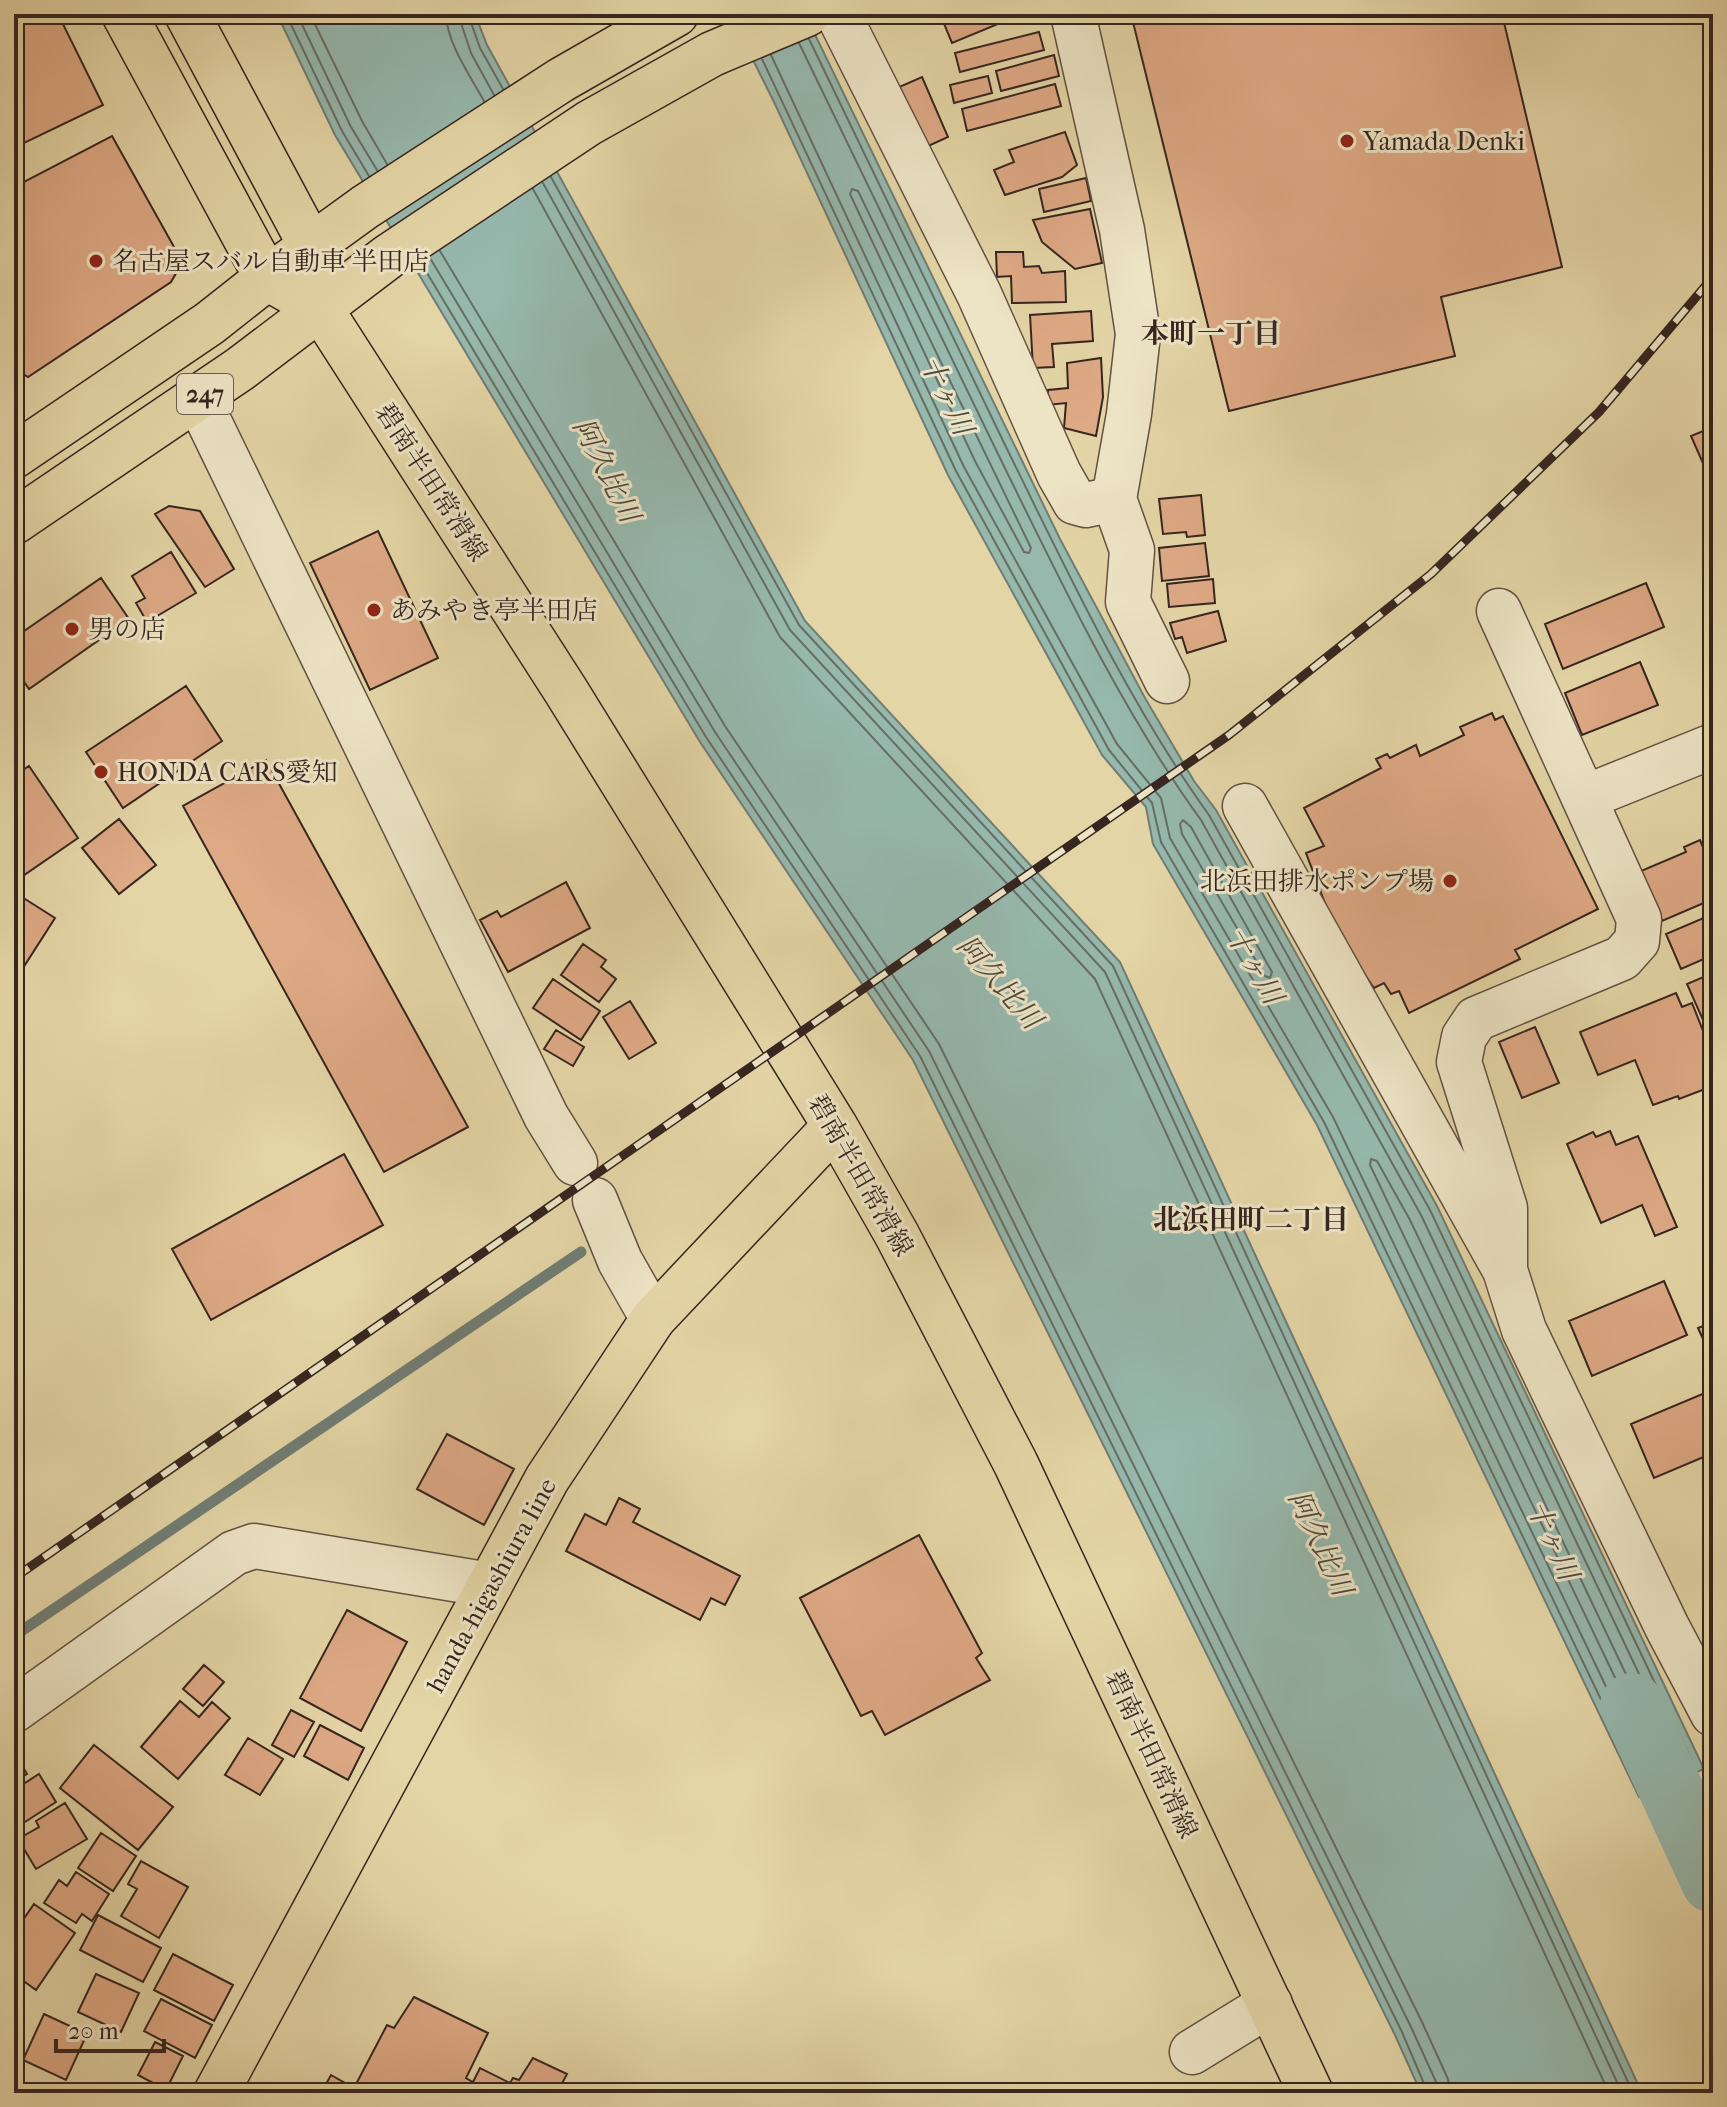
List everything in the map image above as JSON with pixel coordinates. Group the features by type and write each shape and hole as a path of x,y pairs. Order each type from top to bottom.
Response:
{"main road":[{"path":"124,14 267,278"},
{"name":"碧南半田常滑線","path":"187,14 311,246 320,308 566,691 835,1126 897,1235 1016,1464 1311,2093"},
{"name":"247","path":"14,522 198,399 389,256 589,123 696,62 807,14"},
{"name":"247","path":"14,456 210,323 365,207 561,80 667,19"},
{"name":"碧南半田常滑線","path":"267,278 320,308"},
{"name":"handa-higashiura line","path":"216,2093 547,1479 653,1319 835,1126"}],"street":[{"path":"838,14 979,294 1059,474 1075,502 1086,505 1114,499"},
{"path":"1073,14 1122,230 1138,334 1129,414 1114,499 1132,550 1128,602 1167,681"},
{"path":"198,399 546,1116 585,1181 620,1261 653,1319"},
{"path":"1499,611 1639,919 1637,941 1622,958 1476,1019 1464,1037 1459,1062 1505,1208 1505,1270"},
{"path":"1586,797 1713,746"},
{"path":"1245,806 1505,1270 1524,1330 1667,1627 1713,1714"},
{"path":"14,1710 234,1553 254,1546 490,1585"},
{"path":"1192,2052 1270,2004"}],"water":[{"name":"阿久比川","path":"277,14 475,14 487,45 805,621 1120,962 1642,2093 1421,2093 913,1060 700,742 335,135"},
{"path":"730,14 805,14 1060,539 1145,698 1194,781 1216,810 1437,1206 1704,1769 1639,1797 1317,1125 1153,844 1146,807 1102,755 948,475"}],"building":[{"path":"26,14 58,14 103,105 22,144 14,127 14,20"},
{"path":"940,14 1022,14 952,43"},
{"name":"Yamada Denki","path":"1131,14 1502,14 1562,267 1441,297 1455,356 1229,411"},
{"path":"1039,32 1044,50 960,72 955,53"},
{"path":"1054,55 1059,76 1001,91 996,71"},
{"path":"988,76 992,93 954,103 950,85"},
{"path":"922,77 948,137 924,148 897,88"},
{"path":"1055,84 1061,106 967,131 962,109"},
{"path":"1065,132 1077,165 1062,177 1005,195 994,170 1014,162 1009,150"},
{"name":"名古屋スバル自動車 半田店","path":"112,136 178,254 179,268 171,282 28,377 14,368 14,187"},
{"path":"1086,178 1091,201 1044,212 1039,189"},
{"path":"1090,209 1102,263 1075,269 1042,242 1033,220"},
{"path":"996,252 1023,252 1024,267 1039,266 1042,273 1065,271 1066,302 1012,303 1011,276 997,277"},
{"path":"1091,311 1093,341 1052,344 1054,367 1033,368 1030,315"},
{"path":"1101,358 1103,397 1096,436 1064,428 1066,403 1047,405 1048,390 1068,388 1067,363"},
{"path":"1713,427 1713,486 1691,436"},
{"path":"1201,495 1205,535 1187,537 1186,532 1163,534 1159,499"},
{"path":"169,506 200,511 234,569 205,587 155,514"},
{"name":"あみやき亭半田店","path":"378,531 438,658 370,690 310,563"},
{"path":"1205,543 1209,576 1162,581 1159,548"},
{"path":"171,552 196,593 147,622 136,603 145,598 132,576"},
{"name":"男の店","path":"101,578 129,619 29,689 14,667 14,638"},
{"path":"1213,579 1215,603 1169,607 1167,584"},
{"path":"1646,583 1664,627 1563,669 1545,624"},
{"path":"1218,611 1226,641 1187,653 1182,637 1175,639 1170,623"},
{"path":"1640,662 1658,705 1582,735 1565,693"},
{"path":"186,686 222,741 123,808 86,752"},
{"name":"北浜田排水ポンプ場","path":"1492,713 1495,720 1503,716 1598,909 1515,950 1520,959 1409,1013 1399,991 1391,994 1384,983 1374,988 1337,935 1306,853 1324,846 1304,808 1381,768 1376,759 1387,754 1390,758 1416,745 1420,756 1464,735 1460,727"},
{"path":"266,760 468,1127 384,1172 183,806"},
{"path":"29,766 78,838 14,882 14,776"},
{"path":"119,819 156,865 119,894 82,848"},
{"path":"1700,840 1713,871 1713,899 1662,921 1641,871 1686,852 1684,847"},
{"path":"566,882 590,928 508,972 480,920 497,911 501,917"},
{"path":"14,892 55,918 14,982"},
{"path":"1713,914 1713,955 1681,969 1666,934"},
{"path":"583,944 606,960 601,967 616,979 599,1002 561,975"},
{"path":"1713,973 1713,1016 1703,1020 1687,984"},
{"path":"553,979 600,1011 581,1040 533,1008"},
{"path":"1676,993 1682,1007 1692,1003 1713,1056 1713,1086 1653,1105 1635,1060 1598,1075 1580,1032"},
{"path":"630,1001 656,1043 629,1059 603,1017"},
{"path":"1535,1027 1559,1083 1522,1098 1499,1042"},
{"path":"556,1030 584,1047 573,1066 544,1049"},
{"path":"1610,1131 1616,1145 1638,1136 1677,1227 1655,1236 1642,1205 1601,1223 1567,1144 1593,1132 1596,1137"},
{"path":"344,1154 383,1225 211,1320 172,1249"},
{"path":"1664,1281 1687,1335 1592,1376 1569,1321"},
{"path":"1713,1322 1713,1361 1698,1328"},
{"path":"1712,1390 1713,1453 1654,1478 1631,1424"},
{"path":"447,1434 514,1469 484,1525 417,1489"},
{"path":"619,1498 640,1509 633,1522 740,1576 725,1605 711,1598 700,1620 566,1551 585,1514 606,1525"},
{"path":"919,1535 982,1653 976,1658 990,1680 885,1735 872,1711 861,1716 800,1598"},
{"path":"347,1610 407,1642 361,1731 300,1698"},
{"path":"204,1665 224,1682 203,1706 183,1689"},
{"path":"180,1701 199,1717 212,1702 230,1718 178,1779 141,1747"},
{"path":"291,1710 314,1722 294,1757 272,1745"},
{"path":"320,1725 364,1748 348,1780 304,1756"},
{"path":"248,1738 283,1759 260,1795 225,1775"},
{"path":"94,1745 173,1807 138,1850 60,1788"},
{"path":"14,1752 27,1774 14,1782"},
{"path":"39,1774 56,1802 14,1829 14,1790"},
{"path":"65,1803 87,1839 36,1869 18,1839 39,1827 36,1821"},
{"path":"101,1833 136,1856 113,1891 78,1868"},
{"path":"141,1861 188,1887 159,1938 121,1916 137,1889 128,1884"},
{"path":"76,1872 109,1894 92,1921 82,1914 76,1923 44,1903 59,1880 67,1886"},
{"path":"34,1904 75,1933 36,1990 14,1974 14,1933"},
{"path":"98,1915 161,1948 143,1982 80,1950"},
{"path":"173,1954 233,1985 214,2021 154,1990"},
{"path":"96,1974 139,1993 121,2032 78,2012"},
{"path":"414,1997 488,2033 466,2078 473,2082 480,2068 510,2083 513,2078 519,2080 533,2058 567,2074 557,2093 321,2093 331,2075 354,2088 387,2025 394,2028"},
{"path":"161,1999 212,2025 195,2058 144,2031"},
{"path":"44,2014 87,2034 66,2080 23,2060"},
{"path":"155,2042 183,2056 166,2090 138,2075"}],"waterway":[{"path":"14,1636 581,1252"},
{"name":"十ヶ川","path":"1632,1705 1713,1881"}],"railway":[{"path":"14,1578 1229,735 1431,574 1599,412 1713,277"}],"place":[{"name":"Yamada Denki","path":"1347,141"},
{"name":"名古屋スバル自動車 半田店","path":"96,261"},
{"name":"あみやき亭半田店","path":"374,610"},
{"name":"男の店","path":"72,629"},
{"name":"HONDA CARS愛知","path":"101,772"},
{"name":"北浜田排水ポンプ場","path":"1450,881"}],"district":[{"name":"本町一丁目","path":"1211,333"},
{"name":"北浜田町二丁目","path":"1251,1219"}]}
